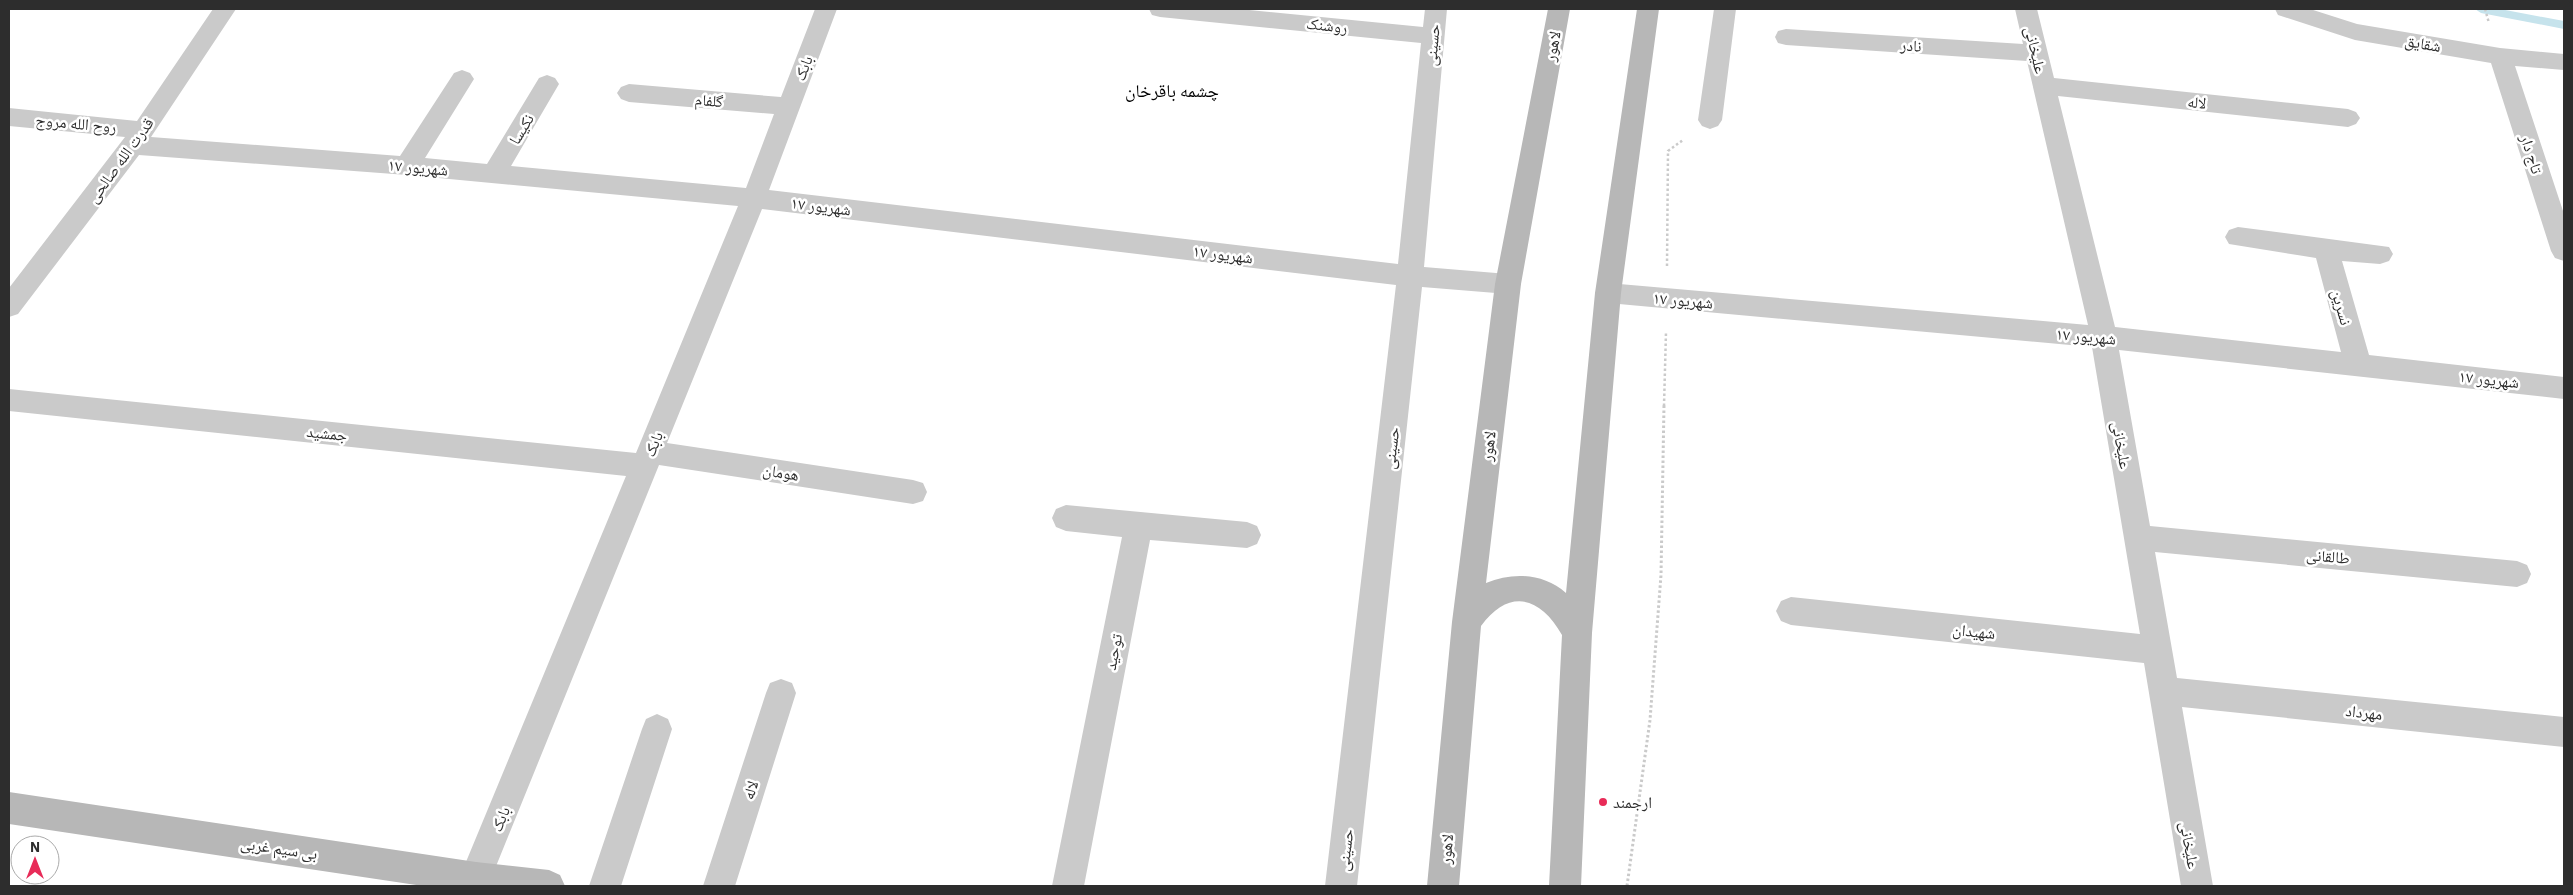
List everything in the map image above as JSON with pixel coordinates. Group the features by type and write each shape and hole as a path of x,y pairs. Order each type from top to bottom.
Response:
{"main road":[{"name":"لاهور","path":"1443,886 1467,622 1508,284 1559,9"},
{"path":"1565,886 1577,633 1608,293 1648,9"},
{"path":"1467,622 1490,596 1515,589 1529,590 1543,593 1556,603 1577,633"},
{"name":"بی سیم غربی","path":"9,808 474,882 549,886"}],"street":[{"name":"قدرت الله صالحی","path":"9,307 138,137 225,9"},
{"name":"بابک","path":"474,882 754,198 826,9"},
{"name":"روشنک","path":"1160,9 1433,36"},
{"name":"حسینی","path":"1341,886 1410,276 1436,9"},
{"path":"1710,120 1725,9"},
{"name":"علیخانی","path":"2026,9 2104,337 2197,886"},
{"name":"شقایق","path":"2286,9 2356,32 2500,56 2564,62"},
{"name":"نادر","path":"1786,37 2037,53"},
{"name":"تاج دار","path":"2500,56 2564,251"},
{"path":"407,166 462,79"},
{"name":"نکیسا","path":"494,174 547,84"},
{"name":"لاله","path":"2044,86 2348,118"},
{"name":"گلفام","path":"629,94 788,106"},
{"name":"روح الله مروج","path":"9,117 138,137"},
{"name":"۱۷ شهریور","path":"138,137 407,166 754,198 1410,276 1508,284"},
{"path":"2238,237 2380,254"},
{"name":"نسرین","path":"2326,249 2358,366"},
{"name":"۱۷ شهریور","path":"1608,293 2104,337 2564,388"},
{"name":"جمشید","path":"9,400 647,459"},
{"name":"هومان","path":"647,459 913,492"},
{"path":"1066,518 1247,535"},
{"name":"توحید","path":"1068,886 1138,526"},
{"name":"طالقانی","path":"2138,538 2517,574"},
{"name":"شهیدان","path":"1791,611 2157,650"},
{"name":"مهرداد","path":"2164,691 2564,732"},
{"name":"لاله","path":"719,886 781,693"},
{"path":"605,886 657,729"}],"path":[{"path":"1627,886 1650,720 1661,575 1668,151 1710,120"}],"waterway":[{"path":"2481,9 2564,25"}],"place":[{"name":"ارجمند","path":"1603,802"}],"district":[{"name":"چشمه باقرخان","path":"1172,91"}]}
